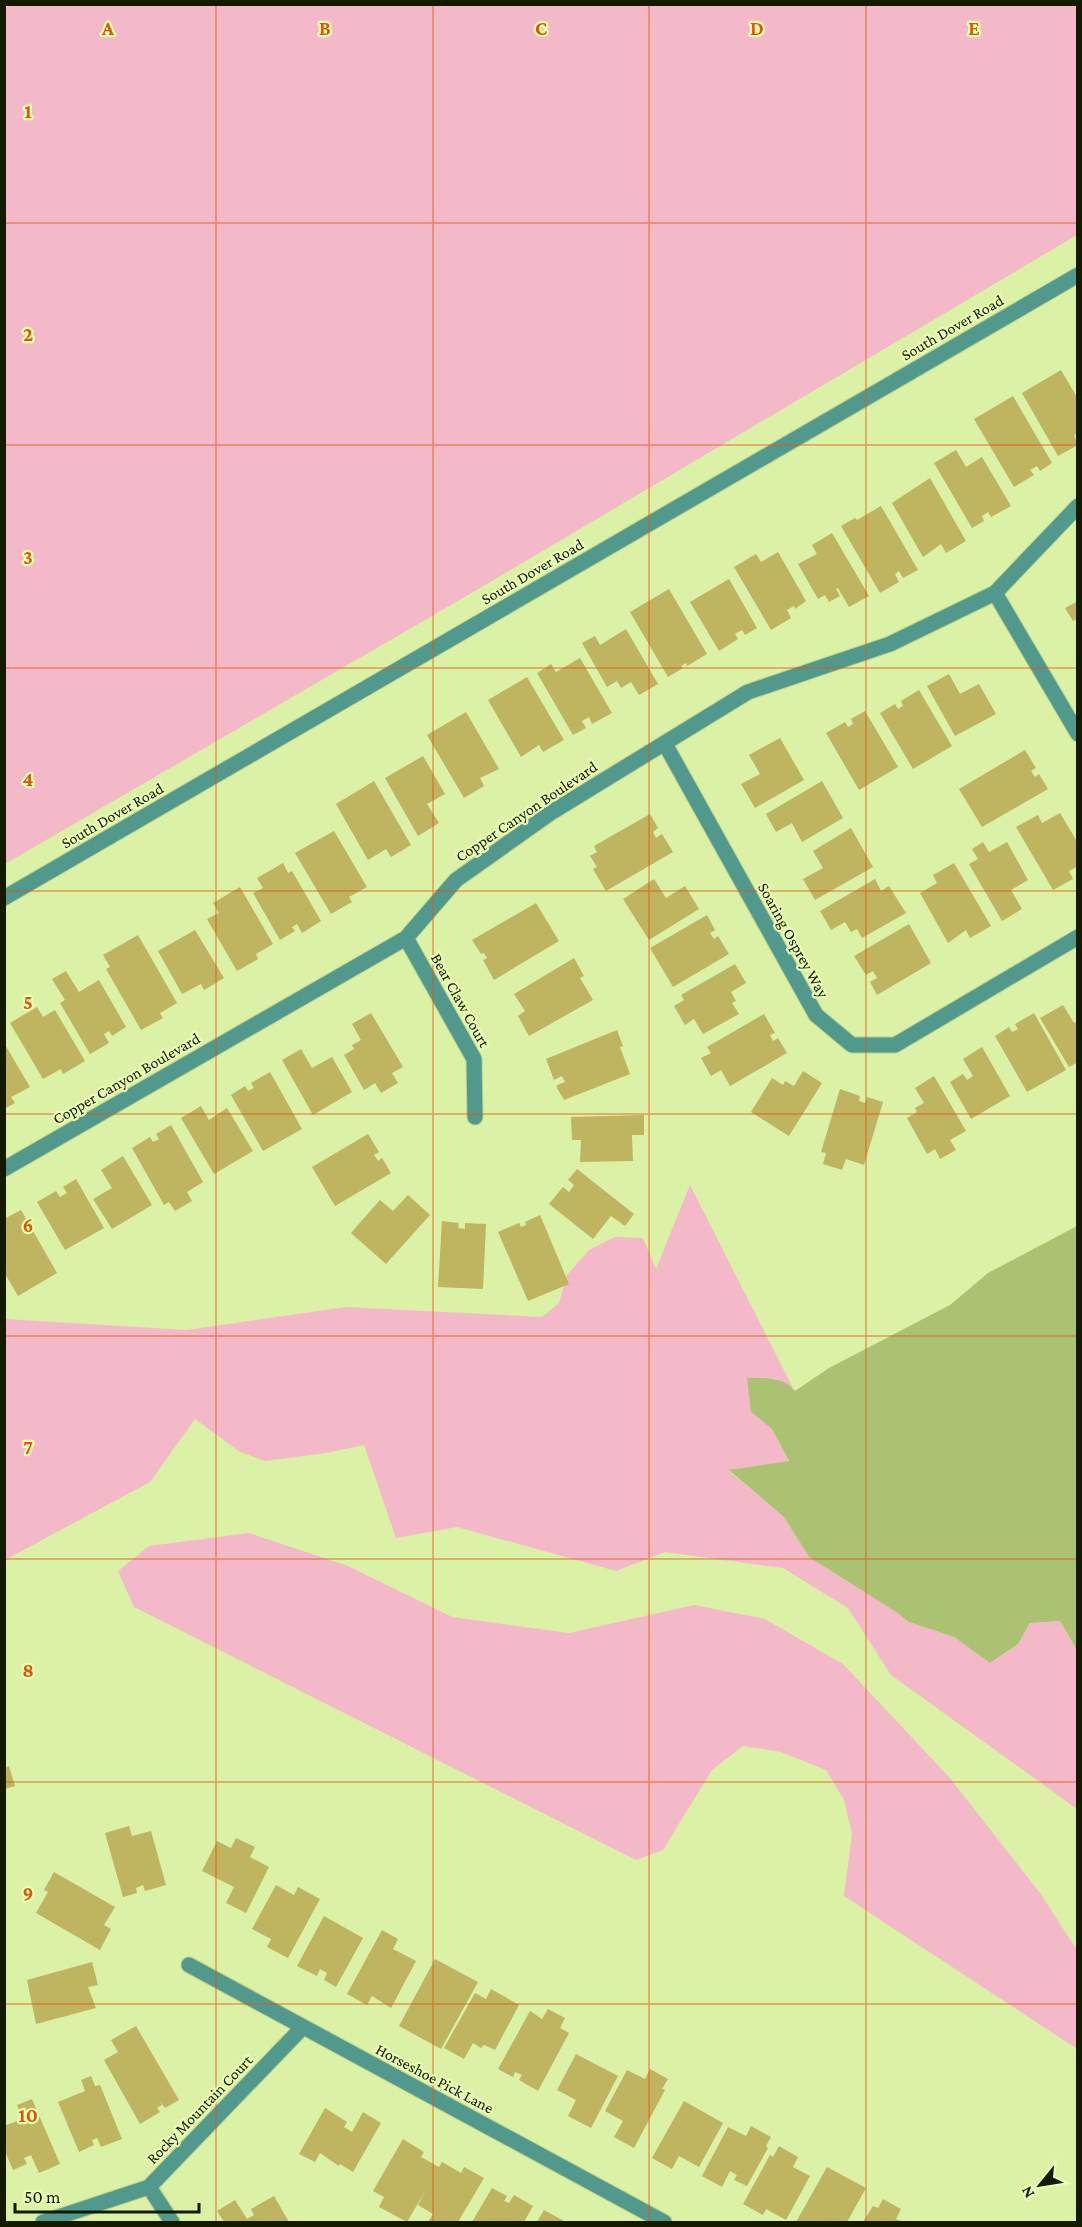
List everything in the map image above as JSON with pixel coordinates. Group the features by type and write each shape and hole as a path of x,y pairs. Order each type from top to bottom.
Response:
{"street":[{"name":"South Dover Road","path":"4,898 1077,275"},
{"name":"Copper Canyon Boulevard","path":"4,1169 406,938 456,880 552,812 748,692 890,644 995,593 1077,506"},
{"path":"995,593 1077,734"},
{"name":"Soaring Osprey Way","path":"665,744 816,1015 852,1045 895,1045 1077,937"},
{"name":"Bear Claw Court","path":"406,938 474,1059 475,1117"},
{"name":"Horseshoe Pick Lane","path":"189,1965 664,2223"},
{"name":"Rocky Mountain Court","path":"43,2223 149,2187 302,2028"},
{"path":"149,2187 172,2223"}],"shaded area":[{"path":"5,4 1077,5 1077,235 475,591 5,864"},
{"path":"690,1185 793,1388 774,1378 751,1412 772,1429 789,1462 729,1471 784,1517 809,1557 909,1622 954,1637 990,1663 1018,1644 1030,1623 1060,1621 1077,1650 1077,1809 891,1675 848,1608 783,1568 665,1552 616,1571 457,1527 396,1538 364,1445 326,1453 265,1461 240,1452 195,1419 150,1482 5,1560 5,1319 187,1330 346,1307 542,1317 559,1303 567,1275 589,1250 615,1237 643,1238 656,1269"},
{"path":"1077,1226 1077,1650 1060,1621 1030,1623 1018,1644 990,1663 954,1637 909,1622 809,1557 784,1517 729,1470 789,1461 772,1429 751,1412 747,1378 779,1380 795,1391 829,1368 950,1305 988,1273"},
{"path":"249,1533 348,1566 452,1617 569,1633 694,1605 765,1619 843,1664 949,1777 1040,1893 1077,1950 1077,2049 844,1896 852,1834 844,1800 826,1770 781,1752 743,1746 712,1770 663,1850 636,1860 134,1607 118,1571 149,1546"}],"building":[{"path":"1061,370 1078,399 1078,433 1074,435 1078,445 1058,456 1022,393"},
{"path":"1013,396 1052,463 1040,471 1037,466 1030,470 1034,475 1014,487 974,419"},
{"path":"956,450 966,467 982,457 1011,506 991,517 988,512 982,516 984,521 972,528 934,463"},
{"path":"930,478 966,541 946,553 941,544 923,557 892,503"},
{"path":"881,506 918,570 903,578 899,571 895,574 899,582 880,593 841,526"},
{"path":"832,533 869,596 849,607 838,588 836,589 840,596 829,602 825,595 818,599 798,564 817,554 812,545"},
{"path":"778,552 806,601 795,609 794,606 787,610 791,618 771,630 734,567 756,554 761,562"},
{"path":"729,579 757,628 745,635 742,630 735,634 738,639 719,651 690,602"},
{"path":"669,589 707,654 687,666 686,663 681,666 683,668 668,677 630,612"},
{"path":"1078,601 1078,618 1073,621 1065,608"},
{"path":"626,629 658,684 639,695 631,682 621,688 617,681 607,687 582,643 595,636 600,645"},
{"path":"580,658 612,713 592,724 589,717 582,721 586,728 573,735 537,673 551,664 556,672"},
{"path":"949,674 960,694 979,684 996,714 955,736 927,686"},
{"path":"527,677 564,740 543,752 539,745 521,757 488,700"},
{"path":"919,690 952,746 913,769 880,713 895,704 898,709 903,706 901,701"},
{"path":"865,711 898,767 859,790 826,733 845,722 848,727 853,724 851,719"},
{"path":"466,712 499,769 480,778 484,786 464,798 427,735"},
{"path":"780,738 804,780 755,808 741,784 760,774 749,755"},
{"path":"1025,750 1036,768 1031,771 1035,777 1039,774 1048,789 982,827 959,789"},
{"path":"423,756 445,794 427,804 439,823 418,836 385,778"},
{"path":"374,781 411,845 391,857 386,849 368,860 336,804"},
{"path":"822,781 843,818 802,842 792,823 776,832 766,814"},
{"path":"1060,813 1078,843 1078,870 1076,867 1069,871 1073,879 1053,890 1016,827 1038,815 1042,823"},
{"path":"650,814 658,828 653,832 656,838 662,834 673,852 606,891 593,869 597,867 590,856 597,852 594,846"},
{"path":"851,828 873,867 815,900 803,879 823,868 813,851"},
{"path":"334,831 367,887 349,897 352,902 331,914 295,853"},
{"path":"983,842 989,852 1007,842 1028,880 1011,890 1022,909 1002,921 969,864 978,859 972,849"},
{"path":"283,863 288,873 292,871 321,921 302,933 297,924 292,927 295,931 280,940 253,893 263,888 257,878"},
{"path":"954,863 991,926 970,938 966,930 948,943 920,893 937,883 933,875"},
{"path":"654,879 666,898 685,886 699,909 649,940 623,899"},
{"path":"875,879 881,891 889,886 906,913 862,938 857,929 851,932 845,922 831,930 820,911"},
{"path":"240,887 273,944 256,954 258,959 237,971 207,919 219,913 213,903"},
{"path":"536,903 559,941 494,980 483,960 487,958 484,953 481,954 472,940"},
{"path":"707,915 715,930 710,933 714,939 718,936 729,954 673,987 650,948"},
{"path":"909,924 931,963 877,995 870,982 877,978 873,971 866,975 854,956"},
{"path":"195,930 224,978 204,990 201,984 182,994 158,951"},
{"path":"138,935 177,1003 160,1013 163,1018 141,1030 106,969 110,967 103,955"},
{"path":"574,958 584,976 580,978 593,1000 529,1036 518,1016 525,1011 514,994"},
{"path":"735,964 746,983 731,992 736,1001 732,1003 739,1014 703,1034 694,1019 685,1025 674,1006 684,1000 681,995"},
{"path":"66,971 79,992 99,980 126,1027 112,1036 109,1031 104,1034 109,1043 90,1054 60,1003 65,1000 52,979"},
{"path":"1063,1005 1074,1023 1078,1021 1078,1062 1069,1067 1040,1018"},
{"path":"37,1007 43,1017 55,1010 85,1061 63,1074 61,1069 43,1079 10,1023"},
{"path":"371,1013 403,1067 392,1073 398,1083 381,1093 375,1083 364,1090 344,1055 354,1049 352,1045 361,1040 352,1024"},
{"path":"1034,1013 1066,1070 1027,1092 995,1036 1009,1027 1012,1032 1018,1029 1015,1024"},
{"path":"764,1014 775,1033 770,1035 773,1041 778,1038 787,1053 730,1086 721,1070 711,1076 701,1058 711,1053 707,1047"},
{"path":"617,1030 623,1046 620,1047 630,1074 564,1100 557,1085 565,1082 562,1076 554,1080 546,1059"},
{"path":"4,1043 30,1087 11,1097 15,1103 4,1109"},
{"path":"982,1047 1010,1096 971,1119 950,1082 963,1074 967,1080 973,1076 963,1059"},
{"path":"301,1049 312,1068 332,1057 352,1092 313,1115 282,1060"},
{"path":"803,1071 822,1083 789,1136 751,1112 772,1078 783,1085 785,1081 794,1086"},
{"path":"270,1072 302,1129 263,1151 231,1095 245,1086 248,1091 254,1088 251,1083"},
{"path":"934,1076 966,1131 950,1140 956,1150 940,1159 935,1149 927,1154 907,1118 917,1112 915,1108 924,1103 915,1088"},
{"path":"840,1089 860,1096 859,1101 865,1103 867,1097 883,1102 864,1165 846,1159 842,1170 823,1164 826,1153 821,1152"},
{"path":"201,1106 209,1120 227,1108 253,1151 214,1174 181,1118"},
{"path":"644,1115 644,1135 632,1135 633,1161 580,1162 581,1140 572,1140 571,1117"},
{"path":"171,1125 203,1182 187,1192 192,1201 175,1211 169,1202 164,1205 132,1148 150,1137 153,1142 159,1139 156,1134"},
{"path":"368,1134 379,1152 374,1155 378,1161 382,1158 391,1173 335,1206 312,1167"},
{"path":"123,1156 152,1205 112,1229 93,1199 112,1188 101,1170"},
{"path":"577,1169 634,1214 625,1226 611,1216 593,1239 549,1204 563,1187 569,1192 574,1185 568,1180"},
{"path":"76,1179 104,1228 65,1250 37,1202 56,1191 60,1197 67,1193 63,1187"},
{"path":"408,1195 430,1215 386,1264 351,1233 380,1200 393,1211"},
{"path":"21,1210 57,1273 18,1296 4,1272 4,1219"},
{"path":"540,1215 569,1284 528,1301 498,1232 519,1223 521,1227 526,1225 525,1222"},
{"path":"442,1221 459,1223 458,1228 465,1229 465,1223 486,1224 483,1289 438,1287"},
{"path":"9,1766 15,1786 5,1789 5,1768"},
{"path":"129,1826 132,1836 151,1831 166,1885 145,1891 143,1885 136,1888 137,1893 123,1897 105,1833"},
{"path":"236,1838 255,1847 250,1857 269,1867 246,1913 226,1903 234,1887 202,1871 217,1841 231,1848"},
{"path":"54,1872 115,1907 104,1925 111,1929 100,1950 36,1913 48,1892 44,1890"},
{"path":"276,1885 294,1895 298,1887 320,1899 288,1958 267,1947 271,1939 252,1929"},
{"path":"324,1916 363,1938 336,1987 324,1980 327,1973 320,1969 317,1976 297,1966"},
{"path":"382,1930 398,1939 393,1949 416,1961 391,2008 372,1996 367,2005 347,1994"},
{"path":"435,1959 478,1982 441,2049 399,2026"},
{"path":"92,1962 98,1985 88,1987 96,2008 36,2024 27,1980"},
{"path":"491,1989 519,2005 495,2050 484,2045 481,2048 473,2043 464,2059 444,2048 475,1993 486,1999"},
{"path":"548,2009 565,2018 560,2028 569,2033 538,2091 519,2080 522,2075 515,2072 513,2077 498,2069 530,2011 542,2019"},
{"path":"136,2026 179,2100 165,2108 159,2100 162,2105 157,2108 160,2112 140,2124 104,2060 118,2052 111,2040"},
{"path":"576,2054 618,2076 591,2128 568,2116 576,2100 557,2090"},
{"path":"650,2069 668,2079 662,2089 665,2090 634,2148 614,2137 623,2121 605,2111 627,2070 645,2079"},
{"path":"91,2076 95,2086 100,2085 122,2139 101,2147 97,2138 92,2140 94,2145 79,2152 58,2102 85,2091 81,2080"},
{"path":"32,2099 60,2164 39,2173 31,2155 24,2158 27,2164 13,2170 4,2149 4,2126 22,2119 17,2105"},
{"path":"684,2101 723,2123 699,2167 679,2156 672,2169 652,2158"},
{"path":"325,2108 347,2122 344,2127 352,2132 363,2112 381,2123 353,2172 320,2153 315,2162 299,2154"},
{"path":"751,2126 771,2137 766,2146 768,2148 747,2186 734,2180 737,2175 730,2171 722,2187 702,2176 728,2127 746,2136"},
{"path":"403,2139 424,2152 421,2157 439,2167 442,2162 461,2173 464,2167 484,2178 458,2222 428,2222 433,2214 418,2205 427,2188 407,2222 379,2207 384,2197 373,2191"},
{"path":"779,2146 798,2157 793,2167 810,2176 786,2220 766,2209 763,2215 743,2204 770,2155 773,2157"},
{"path":"827,2167 866,2188 847,2222 796,2222"},
{"path":"492,2188 507,2196 504,2201 509,2203 514,2195 533,2206 524,2222 472,2222"},
{"path":"274,2196 289,2222 224,2222 217,2211 235,2200 247,2219 254,2215 251,2209"},
{"path":"883,2199 901,2209 896,2219 903,2222 863,2222 873,2206 878,2208"},
{"path":"544,2210 566,2222 537,2222"}]}
